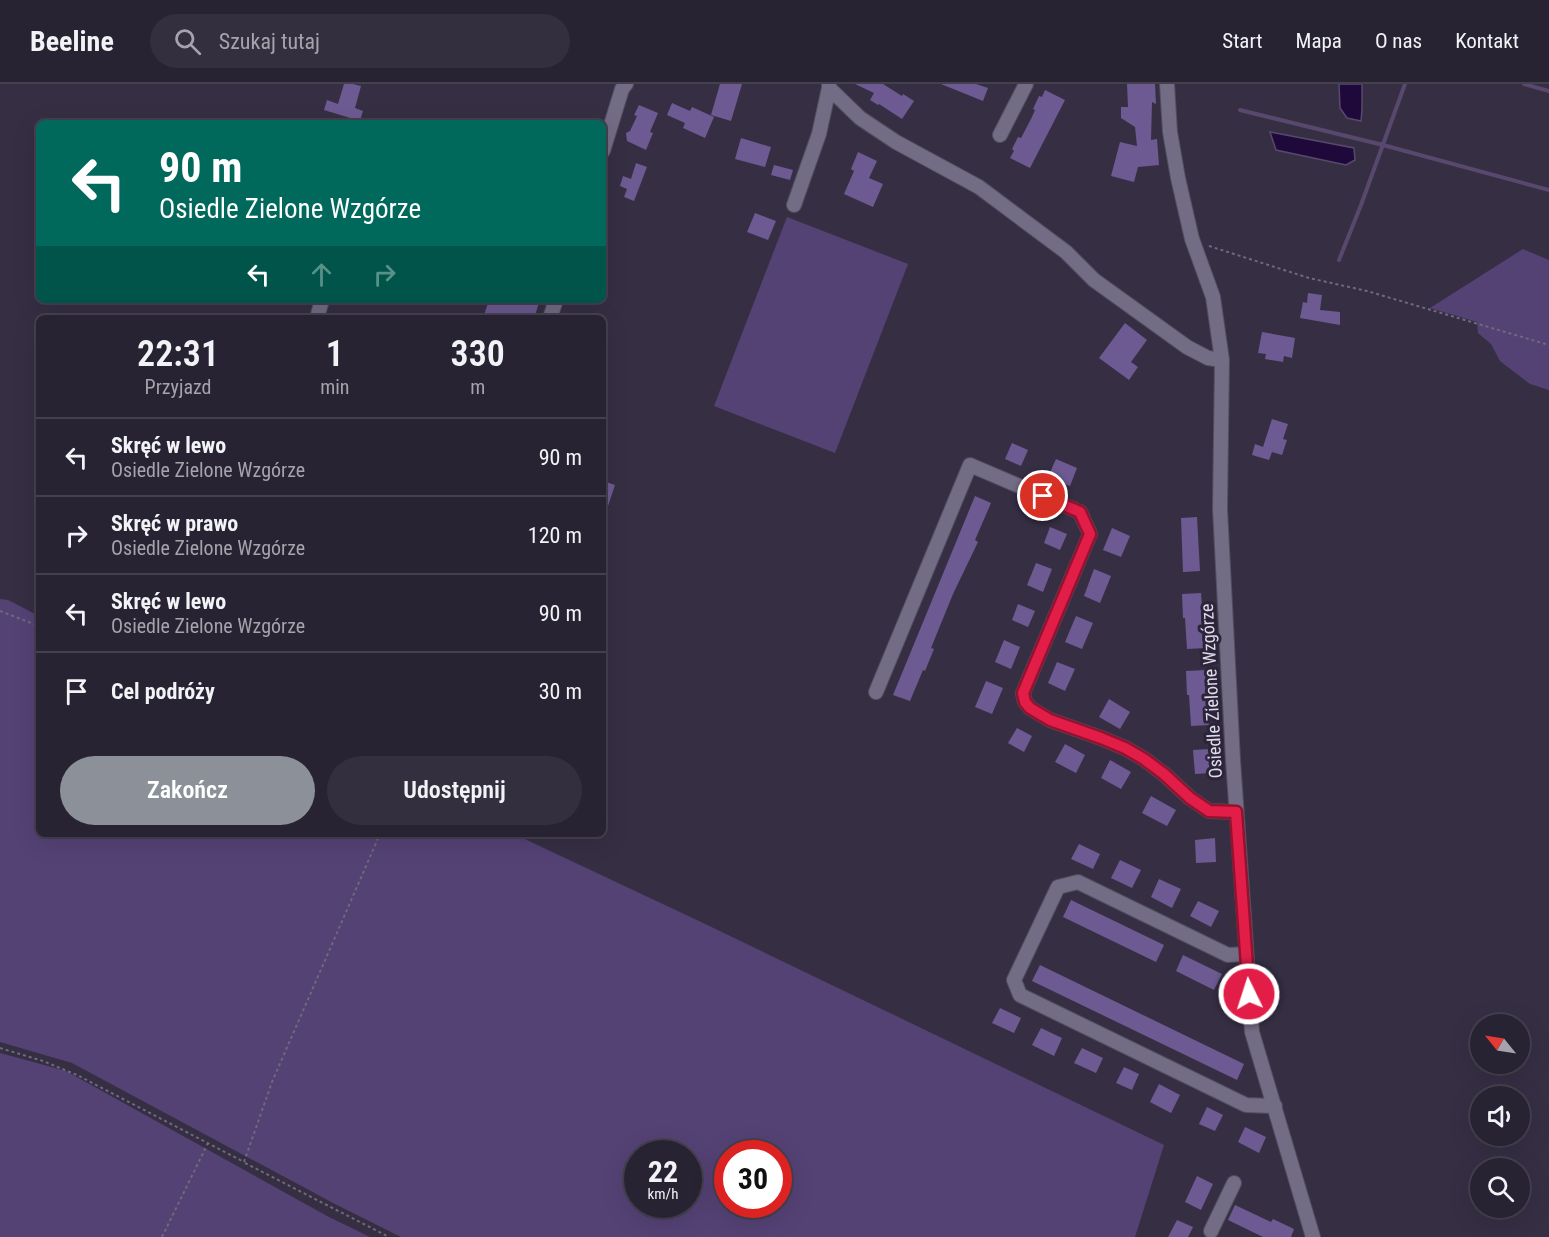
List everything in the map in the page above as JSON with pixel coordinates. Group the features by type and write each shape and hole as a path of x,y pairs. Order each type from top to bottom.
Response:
{"street":[{"path":"606,141 622,90 626,84"},
{"path":"1000,135 1026,84"},
{"name":"Osiedle Zielone Wzgórze","path":"876,692 970,465 1080,512 1090,534 1023,693 1025,702 1030,708 1050,720 1125,748 1164,774 1190,798 1209,811 1236,812 1220,509 1222,360 1213,297 1192,239 1178,178 1170,132 1167,84"},
{"path":"794,205 819,134 829,86"},
{"path":"829,86 860,118 896,142 979,187 1066,252 1094,280 1187,347 1208,358 1222,360"},
{"path":"1236,812 1252,1032 1313,1237"},
{"path":"1246,954 1228,955 1078,882 1058,887 1014,980 1020,996 1246,1105 1275,1106"},
{"path":"1214,1235 1234,1183"}],"path":[{"path":"1192,239 1309,278 1367,291 1549,345"},
{"path":"0,611 36,625"},
{"path":"244,1162 272,1082 379,837"},
{"path":"0,1048 77,1074 389,1237"},
{"path":"162,1237 208,1143"}],"shaded area":[{"path":"1339,84 1362,84 1361,121 1347,118 1340,108"},
{"path":"1270,132 1354,148 1355,160 1346,165 1276,150"},
{"path":"787,217 908,264 835,453 714,406"},
{"path":"1523,249 1549,260 1549,390 1530,384 1500,361 1491,344 1478,333 1477,322 1430,308"},
{"path":"0,599 8,600 36,614 36,837 520,837 1164,1145 1135,1237 401,1237 72,1063 0,1042"},
{"path":"0,1053 66,1071 327,1216 370,1237 0,1237"}],"building":[{"path":"344,84 361,86 355,108 363,111 360,120 324,110 327,100 338,104"},
{"path":"720,84 742,84 731,121 711,115"},
{"path":"855,84 883,84 914,101 902,119 870,100 874,93"},
{"path":"941,84 976,84 988,88 983,101"},
{"path":"1127,84 1155,84 1156,104 1152,102 1151,140 1157,139 1159,165 1138,167 1134,182 1111,176 1120,142 1137,146 1135,127 1121,118 1121,107 1128,107"},
{"path":"1045,90 1065,100 1030,168 1010,158 1018,137 1021,138 1032,117 1039,96 1042,97"},
{"path":"672,103 690,111 692,107 714,117 705,138 683,128 685,123 667,115"},
{"path":"639,105 658,113 646,150 627,141 626,133 630,131 637,116 634,115"},
{"path":"741,138 771,147 765,167 735,159"},
{"path":"858,152 877,161 869,178 883,184 873,207 844,194 854,171 851,169"},
{"path":"636,163 647,167 634,201 624,197 627,189 620,186 623,176 631,179"},
{"path":"774,165 793,170 790,180 771,175"},
{"path":"755,213 776,221 768,240 747,232"},
{"path":"1308,293 1322,295 1320,310 1340,312 1340,325 1300,318 1303,302 1307,303"},
{"path":"488,303 539,303 535,315 484,315"},
{"path":"1125,323 1147,340 1131,362 1138,367 1129,380 1099,358"},
{"path":"1262,332 1295,338 1292,358 1284,356 1283,362 1265,359 1266,354 1258,353"},
{"path":"1272,419 1288,424 1283,439 1287,440 1282,455 1272,452 1269,460 1252,455 1255,444 1263,447"},
{"path":"1012,443 1028,450 1021,466 1005,459"},
{"path":"1056,459 1077,468 1070,486 1048,477"},
{"path":"606,482 615,485 606,512"},
{"path":"975,496 991,503 975,540 978,542 931,648 934,649 925,671 923,670 910,701 893,695"},
{"path":"1197,517 1200,571 1183,572 1181,518"},
{"path":"1050,527 1067,534 1060,550 1044,543"},
{"path":"1112,528 1130,536 1121,557 1103,550"},
{"path":"1036,563 1052,569 1043,592 1027,585"},
{"path":"1094,569 1111,576 1100,603 1084,596"},
{"path":"1201,593 1205,648 1187,649 1182,594"},
{"path":"1018,604 1035,611 1028,627 1012,620"},
{"path":"1076,616 1093,623 1082,649 1065,642"},
{"path":"1004,640 1020,647 1011,669 995,662"},
{"path":"1057,662 1075,669 1065,691 1048,683"},
{"path":"1206,670 1209,725 1191,726 1186,671"},
{"path":"986,681 1003,688 992,714 975,707"},
{"path":"1109,699 1130,712 1120,729 1099,717"},
{"path":"1017,728 1032,736 1024,752 1008,743"},
{"path":"1065,744 1085,755 1076,773 1055,762"},
{"path":"1210,749 1211,773 1195,774 1193,750"},
{"path":"1110,760 1131,772 1121,789 1101,778"},
{"path":"1151,796 1176,810 1167,826 1142,813"},
{"path":"1215,838 1216,862 1196,863 1195,840"},
{"path":"1079,844 1100,854 1093,869 1071,859"},
{"path":"1120,860 1141,870 1132,888 1111,878"},
{"path":"1159,879 1181,889 1172,908 1151,897"},
{"path":"1071,900 1164,945 1156,962 1063,917"},
{"path":"1198,901 1219,911 1211,927 1190,916"},
{"path":"1183,955 1222,974 1214,990 1176,971"},
{"path":"1040,965 1244,1064 1237,1080 1032,981"},
{"path":"1000,1008 1021,1018 1014,1033 992,1023"},
{"path":"1041,1028 1062,1038 1054,1056 1032,1045"},
{"path":"1082,1048 1103,1058 1096,1073 1074,1063"},
{"path":"1124,1067 1139,1074 1132,1090 1116,1083"},
{"path":"1159,1084 1180,1095 1171,1113 1150,1102"},
{"path":"1207,1107 1223,1115 1215,1131 1199,1124"},
{"path":"1245,1127 1266,1137 1259,1153 1238,1142"},
{"path":"1197,1176 1213,1184 1201,1210 1185,1202"},
{"path":"1235,1205 1271,1222 1273,1219 1294,1229 1291,1237 1263,1237 1228,1220"},
{"path":"1177,1220 1193,1227 1188,1237 1168,1237"}],"waterway":[{"path":"1339,260 1405,84"},
{"path":"1524,84 1549,91"},
{"path":"1240,110 1383,145 1549,190"}],"route":[{"path":"1043,496 1080,512 1090,534 1023,693 1025,702 1030,708 1050,720 1101,738 1144,759 1209,811 1236,812 1249,994"}]}
